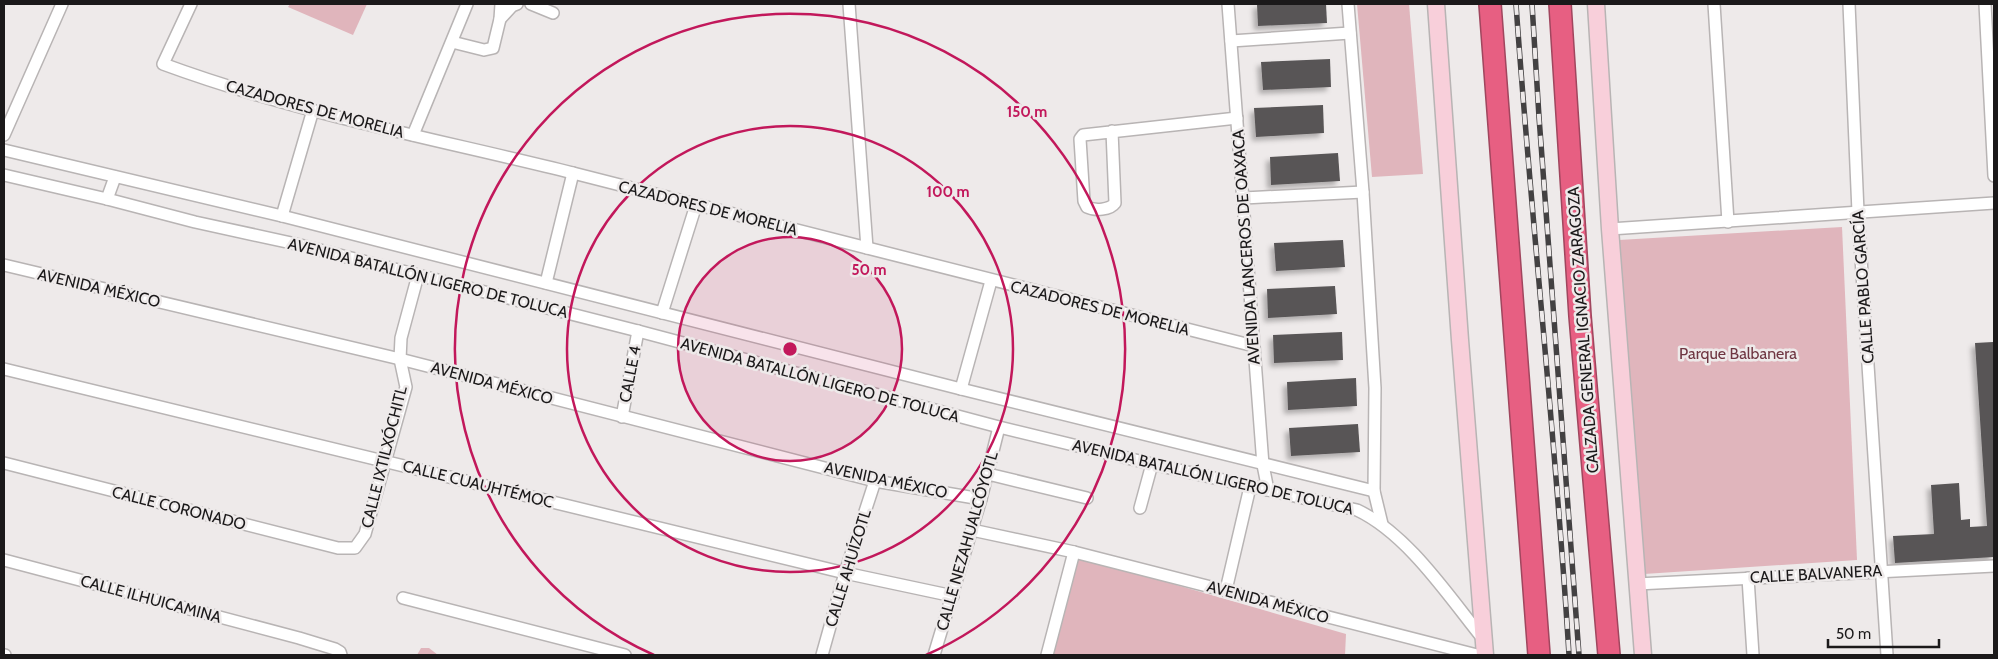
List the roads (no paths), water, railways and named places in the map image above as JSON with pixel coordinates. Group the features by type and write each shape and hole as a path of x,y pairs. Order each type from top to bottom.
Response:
{"highway":[{"path":"1490,4 1539,655"},
{"name":"CALZADA GENERAL IGNACIO ZARAGOZA","path":"1560,4 1580,316 1610,655"}],"main road":[{"path":"1436,4 1458,320 1484,647"},
{"path":"1596,4 1610,229 1643,655"}],"street":[{"path":"4,135 62,4"},
{"name":"CAZADORES DE MORELIA","path":"191,4 163,64 212,82 313,110 573,173 991,281 1254,346"},
{"path":"413,135 467,4"},
{"path":"452,42 488,50 495,44 501,4"},
{"path":"500,19 512,6 517,4"},
{"path":"531,4 553,13"},
{"path":"850,4 867,248"},
{"name":"AVENIDA LANCEROS DE OAXACA","path":"1228,4 1263,465 1268,490"},
{"path":"1348,4 1363,192 1375,388 1374,491 1382,524"},
{"path":"1714,4 1728,222"},
{"name":"CALLE PABLO GARCÍA","path":"1849,4 1858,212 1887,655"},
{"path":"1986,4 1994,176"},
{"path":"1231,42 1350,33"},
{"path":"282,216 313,110"},
{"path":"1112,131 1116,204 1111,207 1092,210 1087,207 1084,201 1080,139 1086,134 1112,131 1236,118"},
{"name":"AVENIDA BATALLÓN LIGERO DE TOLUCA","path":"4,150 282,216 961,389 1374,491"},
{"path":"546,283 573,173"},
{"name":"AVENIDA BATALLÓN LIGERO DE TOLUCA","path":"4,175 418,275 638,331 999,427 1250,487 1357,510 1382,524 1420,561 1484,647"},
{"path":"107,199 115,177"},
{"path":"1244,198 1363,192"},
{"path":"1610,229 1994,203"},
{"path":"662,313 696,205"},
{"name":"AVENIDA MÉXICO","path":"4,265 400,359 875,481 982,499"},
{"name":"CALLE IXTILXÓCHITL","path":"355,548 365,534 406,387 400,359 401,338 418,275"},
{"path":"961,389 991,281"},
{"name":"CALLE 4","path":"622,417 638,331"},
{"name":"CALLE CUAUHTÉMOC","path":"4,369 845,573 953,596"},
{"name":"CALLE NEZAHUALCÓYOTL","path":"934,655 982,499 999,427"},
{"name":"CALLE CORONADO","path":"4,463 338,548 355,548"},
{"path":"1140,508 1152,464"},
{"path":"988,474 1087,498"},
{"name":"CALLE AHUÍZOTL","path":"822,655 845,573 875,481"},
{"path":"1226,590 1250,487"},
{"name":"AVENIDA MÉXICO","path":"972,530 1074,552 1226,590 1427,644 1477,655"},
{"path":"1047,655 1074,552"},
{"name":"CALLE ILHUICAMINA","path":"4,560 299,638 335,649 341,655"},
{"name":"CALLE BALVANERA","path":"1637,584 1994,566"},
{"path":"1748,578 1754,655"},
{"path":"403,598 625,655"}],"railway":[{"path":"1516,4 1564,574 1569,655"},
{"path":"1532,4 1579,655"}],"park label":[{"name":"Parque Balbanera","path":"1738,353"}]}
